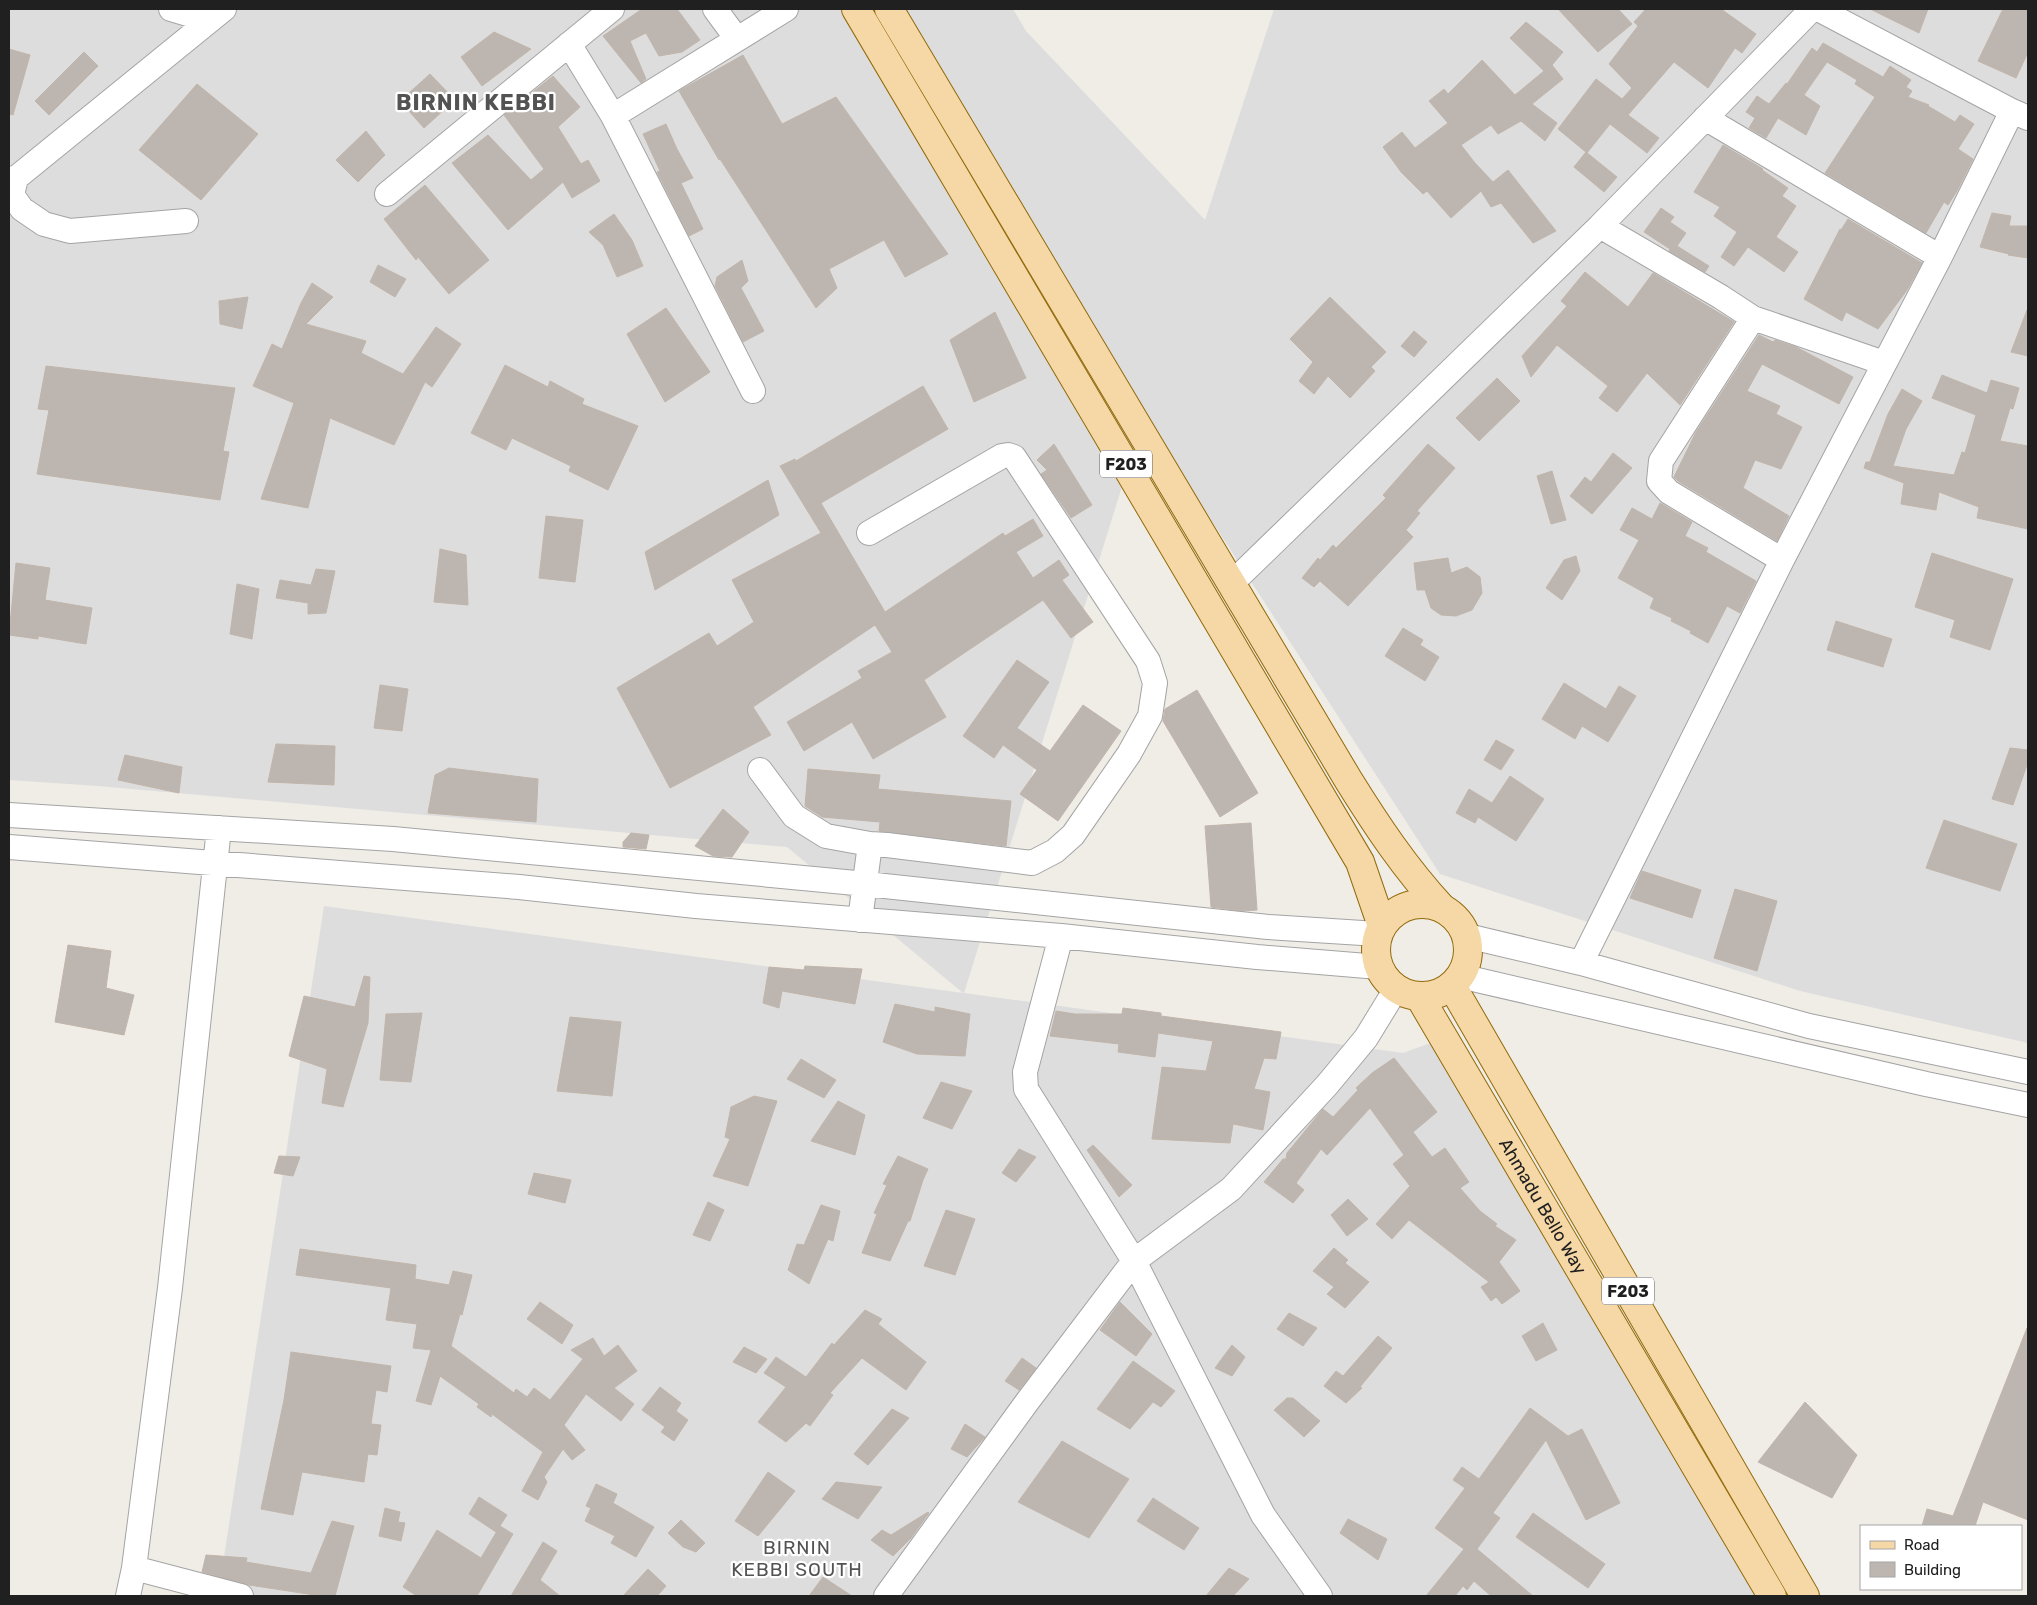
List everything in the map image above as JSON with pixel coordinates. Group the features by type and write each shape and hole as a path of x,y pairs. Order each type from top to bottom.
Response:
{"main road":[{"name":"F203","path":"856,9 1360,862 1380,930"},
{"name":"F203","path":"889,9 1380,832 1441,907"},
{"path":"1428,903 1441,907 1453,914 1467,936 1469,950 1467,964 1456,981 1442,992 1408,992 1386,979 1378,967 1376,950 1380,930 1391,915 1402,908 1428,903"},
{"name":"F203","path":"1456,981 1805,1596"},
{"name":"Ahmadu Bello Way","path":"1408,992 1772,1596"}],"street":[{"path":"171,9 216,14"},
{"path":"387,194 612,9"},
{"path":"715,9 738,38"},
{"path":"613,116 786,9"},
{"path":"1231,584 1600,226 1812,9"},
{"path":"1581,963 1782,560 1940,257 2020,114 1818,9"},
{"path":"186,221 70,231 44,224 22,209 12,195 12,179 216,14"},
{"path":"569,44 613,116 753,390"},
{"path":"1705,118 1940,257"},
{"path":"1600,226 1721,296 1754,318 1884,363"},
{"path":"1754,318 1661,461 1659,481 1669,492 1782,560"},
{"path":"760,770 794,816 826,836 870,844 1032,863 1055,850 1073,835 1129,754 1150,716 1155,683 1148,661 1014,457 1008,454 1002,456 869,533"},
{"path":"9,815 393,838 866,884 1268,927 1380,930"},
{"path":"128,1596 134,1568 170,1288 219,828"},
{"path":"860,920 870,844"},
{"path":"9,847 519,887 696,906 1061,936 1257,957 1378,967"},
{"path":"1061,936 1025,1072 1026,1089 1134,1261 1263,1516 1320,1596"},
{"path":"1467,936 1581,963 1809,1026 2028,1072"},
{"path":"1456,981 2028,1105"},
{"path":"886,1596 1027,1402 1134,1261 1231,1189 1327,1085 1408,992"},
{"path":"1852,1067 1858,1036"},
{"path":"134,1568 241,1596"}],"shaded area":[{"path":"9,9 1013,9 1026,31 1205,220 1274,9 2028,9 2028,1043 1800,991 1440,874 1144,416 964,993 1403,1053 1458,1033 1785,1596 218,1596 324,906 963,993 787,847 98,786 9,780"}],"building":[{"path":"642,9 677,9 700,40 682,52 659,56 646,33 630,41 646,79 641,83 603,36"},
{"path":"1558,9 1618,9 1632,24 1598,52"},
{"path":"1646,9 1721,9 1756,34 1742,53 1735,48 1708,88 1674,62 1628,115 1659,138 1647,153 1610,124 1587,153 1558,129 1596,79 1622,99 1632,88 1609,64 1638,26 1634,22"},
{"path":"1870,9 1928,9 1919,33"},
{"path":"2003,9 2028,9 2028,52 2016,78 1978,61"},
{"path":"1526,22 1563,52 1552,65 1563,79 1532,104 1557,123 1545,141 1521,121 1498,134 1491,125 1461,145 1493,182 1508,170 1556,231 1533,243 1501,203 1491,207 1481,191 1451,218 1427,191 1423,194 1401,172 1383,147 1402,132 1415,148 1448,123 1429,101 1444,89 1448,94 1482,60 1515,95 1544,71 1510,38"},
{"path":"494,32 531,49 482,86 461,57"},
{"path":"1823,43 1883,77 1890,66 1911,80 1906,87 1912,91 1908,97 1929,105 1955,122 1960,115 1974,124 1958,149 1973,159 1957,191 1948,205 1944,202 1926,233 1825,173 1875,97 1855,84 1857,80 1827,62 1804,95 1820,106 1806,135 1778,118 1766,138 1749,128 1755,118 1746,112 1757,96 1769,104 1787,84 1812,48 1817,52"},
{"path":"9,49 30,55 13,115 9,114"},
{"path":"84,52 98,66 49,115 35,101"},
{"path":"743,55 782,124 836,97 948,254 905,277 884,240 829,269 837,288 816,308 719,160 679,91"},
{"path":"430,74 455,100 424,128 400,101"},
{"path":"553,76 580,107 558,127 581,164 588,160 600,181 572,198 563,182 508,230 452,163 488,135 531,180 544,169 504,115"},
{"path":"197,84 258,134 201,200 139,150"},
{"path":"666,124 693,178 681,183 703,229 689,236 657,172 660,171 643,134"},
{"path":"366,131 385,155 358,182 336,160"},
{"path":"1723,145 1763,169 1788,188 1782,196 1796,206 1776,237 1798,252 1784,272 1748,247 1734,266 1721,257 1737,232 1714,216 1720,207 1694,192"},
{"path":"1586,152 1617,177 1604,192 1574,167"},
{"path":"425,185 489,260 449,294 418,257 416,260 384,219"},
{"path":"1661,208 1674,217 1670,222 1686,233 1677,246 1709,266 1705,272 1669,251 1670,249 1644,232"},
{"path":"1992,213 2011,216 2009,226 2028,226 2028,258 2008,255 1980,247"},
{"path":"614,214 632,240 643,266 617,277 603,245 589,232"},
{"path":"1848,219 1922,263 1907,290 1878,329 1846,312 1842,321 1804,299 1840,229"},
{"path":"742,260 748,281 741,288 764,331 743,342 715,286 717,277"},
{"path":"378,265 406,279 395,297 370,282"},
{"path":"1585,272 1628,307 1653,273 1734,322 1680,405 1647,373 1617,412 1599,398 1608,386 1557,345 1531,377 1522,356 1567,306 1561,301"},
{"path":"312,283 333,297 306,324 366,341 361,353 403,374 436,327 461,344 432,387 425,382 394,445 330,418 308,508 261,499 294,403 253,386 272,344 282,349 301,303"},
{"path":"248,297 242,329 220,324 219,301"},
{"path":"1330,297 1386,352 1371,367 1375,371 1350,398 1328,376 1314,394 1299,381 1313,362 1290,339"},
{"path":"666,308 710,372 665,402 627,334"},
{"path":"2028,310 2028,356 2011,352"},
{"path":"995,312 1026,378 974,402 950,340"},
{"path":"1414,331 1427,342 1414,357 1401,346"},
{"path":"1759,335 1773,342 1775,340 1796,347 1853,377 1839,404 1762,364 1747,391 1780,406 1776,414 1802,427 1781,469 1755,460 1743,488 1789,516 1777,541 1674,477 1696,432"},
{"path":"505,365 548,387 550,381 584,399 582,404 638,426 608,490 569,471 571,466 512,438 506,450 471,433"},
{"path":"46,366 235,388 223,451 229,452 220,500 37,474 49,410 38,409"},
{"path":"1942,375 1987,393 1991,380 2019,388 2013,409 2010,408 2000,441 2028,446 2028,529 1977,518 1979,507 1939,492 1936,510 1901,504 1904,483 1864,468 1866,462 1870,462 1888,414 1902,389 1922,401 1906,429 1893,466 1954,475 1962,452 1965,453 1976,415 1932,398"},
{"path":"1497,378 1520,401 1479,441 1456,418"},
{"path":"923,386 948,429 821,503 885,612 1003,533 1005,536 1033,519 1043,536 1016,552 1033,578 1059,560 1069,575 1062,580 1093,622 1071,638 1043,600 924,680 946,717 873,759 852,722 804,751 787,722 862,678 858,671 892,652 875,625 753,707 771,735 670,788 617,688 709,633 717,646 754,622 732,580 821,533 780,466 795,459 796,461"},
{"path":"1054,444 1092,505 1071,518 1041,474 1047,470 1037,460"},
{"path":"1428,444 1455,468 1417,511 1420,513 1406,530 1413,537 1348,606 1320,581 1314,587 1302,578 1318,558 1320,560 1333,545 1336,548 1386,498 1383,495"},
{"path":"1613,453 1632,468 1592,514 1570,496 1585,477 1591,482"},
{"path":"1552,471 1566,520 1551,524 1537,476"},
{"path":"768,480 779,515 655,590 645,552"},
{"path":"1660,503 1692,522 1685,536 1708,548 1706,552 1756,581 1740,613 1727,606 1708,643 1690,633 1691,631 1671,621 1672,618 1650,608 1654,598 1618,578 1639,540 1620,530 1632,508 1652,519"},
{"path":"546,516 583,520 575,582 539,578"},
{"path":"440,549 466,555 468,605 434,602"},
{"path":"1932,553 2013,579 1990,650 1950,637 1955,620 1915,607"},
{"path":"1576,556 1580,571 1562,600 1546,588 1564,560"},
{"path":"1448,558 1451,573 1467,567 1480,577 1482,593 1472,610 1456,616 1441,615 1431,608 1425,590 1417,590 1414,563"},
{"path":"16,563 50,568 45,600 92,608 86,644 38,636 38,639 9,635"},
{"path":"316,569 335,571 326,613 308,614 308,603 276,598 280,580 311,585"},
{"path":"237,584 259,589 252,639 230,634"},
{"path":"1836,621 1892,639 1883,667 1827,650"},
{"path":"1403,628 1423,640 1420,645 1439,657 1425,681 1385,656"},
{"path":"1017,660 1049,682 1017,728 1050,751 1083,705 1121,731 1058,821 1020,794 1037,770 1003,745 994,758 963,736"},
{"path":"1564,683 1606,709 1619,686 1636,696 1608,742 1582,726 1575,739 1542,719"},
{"path":"380,685 408,689 402,731 374,728"},
{"path":"1197,690 1258,793 1220,817 1163,721 1165,709"},
{"path":"1496,740 1514,750 1501,770 1484,760"},
{"path":"276,744 335,746 334,785 268,782"},
{"path":"2010,748 2028,750 2028,762 2013,805 1992,799"},
{"path":"125,755 182,767 179,793 118,780"},
{"path":"449,768 538,779 536,822 428,813 435,775"},
{"path":"808,769 880,775 878,789 1011,801 1006,846 879,831 880,822 822,817 805,806"},
{"path":"1510,776 1544,799 1516,841 1478,817 1475,823 1456,813 1469,789 1492,803"},
{"path":"723,809 749,832 732,857 713,856 695,846"},
{"path":"1944,820 2017,844 2000,891 1926,868"},
{"path":"1251,823 1257,910 1243,911 1211,907 1205,826"},
{"path":"631,833 649,835 646,849 623,847 623,842"},
{"path":"1642,871 1701,890 1692,918 1630,898"},
{"path":"1735,889 1777,901 1757,971 1714,958"},
{"path":"68,945 111,951 106,988 134,995 124,1035 55,1022"},
{"path":"805,966 862,969 855,1004 782,991 779,1008 763,1003 769,967 804,970"},
{"path":"364,976 370,977 368,1023 343,1107 322,1103 327,1069 289,1056 304,996 355,1007"},
{"path":"895,1004 935,1012 935,1007 970,1014 965,1056 917,1054 883,1042"},
{"path":"1123,1008 1161,1013 1161,1016 1281,1032 1276,1059 1264,1058 1254,1089 1270,1092 1263,1130 1233,1124 1230,1143 1152,1139 1162,1067 1206,1071 1213,1041 1158,1033 1155,1057 1118,1052 1119,1044 1050,1036 1056,1011 1075,1014 1122,1014"},
{"path":"422,1013 411,1082 380,1080 386,1014"},
{"path":"570,1017 621,1022 612,1096 557,1091"},
{"path":"1394,1058 1437,1112 1413,1132 1432,1157 1445,1148 1469,1182 1460,1188 1480,1211 1497,1224 1495,1226 1516,1240 1499,1262 1520,1291 1502,1304 1496,1297 1491,1301 1481,1287 1489,1282 1409,1220 1392,1239 1376,1224 1410,1186 1393,1164 1404,1155 1370,1108 1327,1155 1321,1149 1296,1183 1304,1190 1293,1203 1264,1182 1283,1159 1286,1159 1287,1153 1323,1109 1333,1117 1358,1090 1356,1088 1372,1073"},
{"path":"801,1059 836,1080 824,1098 787,1079"},
{"path":"941,1082 972,1091 952,1129 923,1118"},
{"path":"754,1096 777,1101 748,1186 713,1176 730,1139 725,1137 731,1107"},
{"path":"838,1101 865,1115 855,1155 811,1141"},
{"path":"1093,1145 1132,1185 1119,1197 1087,1150"},
{"path":"1019,1149 1036,1157 1016,1182 1002,1173"},
{"path":"279,1156 300,1157 293,1176 274,1173"},
{"path":"898,1156 928,1169 910,1221 908,1221 890,1261 862,1253 877,1214 874,1213 887,1185 883,1184"},
{"path":"534,1173 571,1180 565,1203 528,1194"},
{"path":"1348,1199 1368,1219 1347,1236 1331,1215"},
{"path":"708,1202 724,1210 710,1241 693,1235"},
{"path":"821,1205 840,1211 833,1241 828,1239 809,1284 788,1270 797,1244 804,1245"},
{"path":"946,1210 975,1219 955,1275 924,1266"},
{"path":"1334,1248 1348,1260 1345,1263 1369,1282 1345,1308 1327,1294 1334,1287 1313,1271"},
{"path":"300,1249 416,1265 415,1279 449,1285 453,1271 472,1275 462,1315 460,1314 451,1346 514,1393 516,1389 527,1397 534,1388 550,1400 583,1359 571,1350 593,1338 604,1356 618,1345 637,1371 614,1388 634,1404 621,1421 586,1394 564,1425 585,1450 572,1460 563,1449 544,1477 547,1482 538,1500 522,1491 543,1452 492,1414 491,1417 477,1407 479,1404 440,1376 431,1405 416,1401 431,1350 413,1348 417,1324 386,1320 391,1288 296,1275"},
{"path":"540,1302 573,1325 562,1344 527,1319"},
{"path":"1120,1302 1152,1334 1136,1356 1100,1330"},
{"path":"865,1310 882,1319 878,1324 926,1362 906,1390 862,1358 830,1393 833,1395 810,1426 806,1423 786,1442 758,1422 786,1387 764,1373 776,1357 806,1377 832,1343 834,1345"},
{"path":"1289,1313 1317,1328 1303,1346 1277,1329"},
{"path":"1543,1323 1557,1350 1536,1361 1522,1336"},
{"path":"2027,1328 2028,1520 1983,1502 1975,1525 1922,1525 1927,1509 1953,1516"},
{"path":"1378,1336 1392,1348 1360,1387 1362,1388 1346,1403 1324,1386 1336,1371 1343,1376"},
{"path":"1232,1345 1245,1357 1232,1376 1215,1368"},
{"path":"744,1347 767,1359 756,1373 733,1362"},
{"path":"291,1352 391,1366 387,1392 376,1390 371,1424 381,1425 377,1455 368,1454 364,1482 302,1472 293,1515 261,1509 284,1400"},
{"path":"1022,1358 1036,1368 1019,1390 1005,1381"},
{"path":"1133,1361 1175,1391 1161,1407 1153,1402 1130,1429 1097,1409"},
{"path":"660,1387 681,1403 676,1411 688,1420 674,1441 661,1432 665,1427 642,1410"},
{"path":"1287,1398 1293,1398 1320,1421 1304,1437 1274,1410"},
{"path":"1805,1402 1857,1455 1832,1498 1758,1462"},
{"path":"1530,1408 1568,1436 1582,1429 1620,1503 1586,1520 1546,1440 1493,1513 1500,1518 1477,1549 1533,1596 1491,1596 1474,1581 1467,1590 1463,1586 1455,1596 1426,1596 1464,1549 1435,1528 1465,1488 1453,1480 1462,1467 1479,1479"},
{"path":"892,1409 909,1418 868,1465 854,1454"},
{"path":"965,1424 985,1437 967,1457 951,1449"},
{"path":"1062,1441 1129,1479 1089,1538 1018,1502"},
{"path":"768,1472 795,1491 758,1536 735,1521"},
{"path":"836,1482 882,1487 858,1519 822,1499"},
{"path":"596,1484 617,1494 613,1503 654,1527 636,1557 611,1543 615,1536 585,1521 591,1508 586,1506"},
{"path":"479,1497 507,1515 496,1532 469,1514"},
{"path":"1153,1498 1199,1528 1184,1550 1137,1521"},
{"path":"385,1508 400,1512 398,1522 405,1523 401,1541 379,1536"},
{"path":"928,1512 911,1538 893,1556 871,1540 882,1530 891,1535"},
{"path":"1533,1513 1605,1564 1588,1588 1516,1537"},
{"path":"1348,1519 1387,1539 1378,1560 1340,1533"},
{"path":"681,1520 705,1543 696,1552 683,1547 668,1533"},
{"path":"332,1521 354,1526 335,1596 321,1596 249,1585 202,1572 206,1555 247,1558 246,1562 311,1573"},
{"path":"500,1526 513,1534 477,1596 417,1596 403,1587 437,1530 481,1558"},
{"path":"543,1542 557,1551 540,1580 560,1596 511,1596"},
{"path":"1229,1568 1249,1579 1233,1596 1206,1596"},
{"path":"648,1569 666,1586 657,1596 623,1596"},
{"path":"823,1577 852,1596 809,1596"}],"district":[{"name":"BIRNIN KEBBI","path":"476,102"},
{"name":"BIRNIN KEBBI SOUTH","path":"797,1558"}]}
